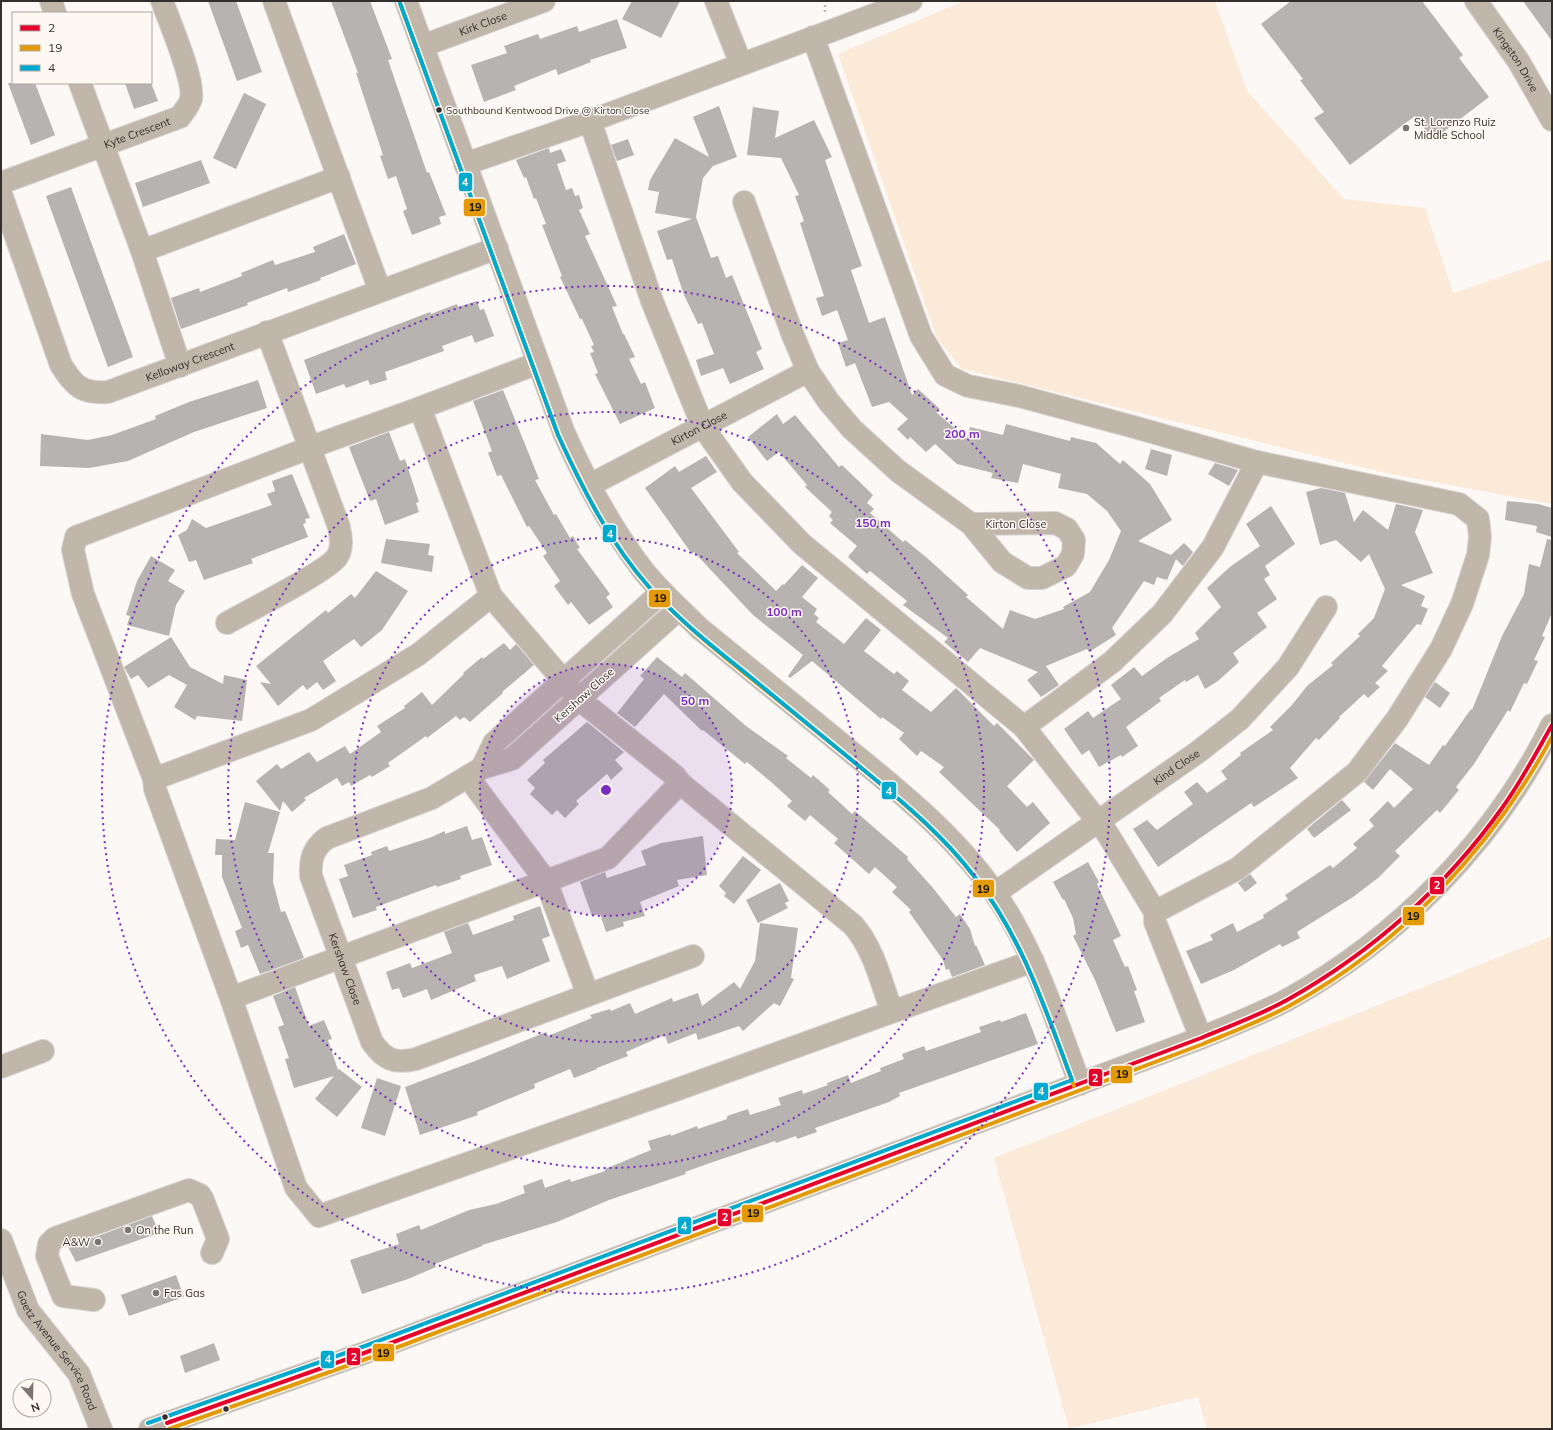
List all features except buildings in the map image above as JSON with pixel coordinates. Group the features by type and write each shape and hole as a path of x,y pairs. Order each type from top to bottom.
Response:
{"street":[{"path":"51,1 55,12"},
{"name":"Kyte Crescent","path":"1,183 180,117 188,107 191,97 190,83 162,1"},
{"path":"274,1 380,291"},
{"path":"406,1 564,433 590,485 627,546 642,570 699,628 894,788 964,854 995,893 1033,961 1080,1084"},
{"name":"Kirk Close","path":"422,46 544,1"},
{"path":"716,1 741,64"},
{"path":"465,164 590,121 911,1"},
{"name":"Kingston Drive","path":"1476,1 1519,62 1552,120"},
{"path":"813,37 921,336 945,375 968,386 1019,396 1257,462 1459,504 1478,519 1480,537 1478,555 1462,604 1441,649 1397,719 1357,772 1237,869 1155,912"},
{"path":"80,84 142,251 180,366"},
{"path":"590,121 652,301 703,427 742,482 802,544 1024,727 1099,821 1155,912 1155,922 1201,1038"},
{"path":"142,251 339,178"},
{"name":"Kelloway Crescent","path":"1,194 62,365 69,379 82,390 93,393 108,392 497,248"},
{"name":"Kirton Close","path":"744,202 792,333 808,370 840,416 878,455 923,490 971,524"},
{"path":"227,623 322,570 337,558 341,548 339,527 267,332"},
{"path":"538,363 76,537 73,550 83,594 154,779 155,789 231,998 296,1188 319,1216 1033,961"},
{"name":"Kirton Close","path":"590,485 703,427 808,370"},
{"path":"420,408 491,596 562,681 580,700 675,776 680,783 853,925 863,937 870,950 892,1012"},
{"path":"1024,727 1112,662 1162,614 1213,547 1257,462"},
{"path":"588,995 546,881 475,773 494,743 662,592"},
{"path":"154,779 311,720 419,654 491,596"},
{"name":"Kind Close","path":"995,893 1198,752 1240,719 1288,667 1326,607"},
{"name":"Kershaw Close","path":"679,609 580,700 512,759 475,773 432,798 327,838 318,845 313,853 311,864 312,876 372,1042 379,1053 390,1060 403,1062 416,1059 693,956"},
{"path":"150,1429 367,1352 1080,1084 1201,1038 1286,1000 1336,970 1385,932 1425,898 1461,862 1496,817 1528,772 1552,725"},
{"path":"231,998 608,858 680,783"},
{"path":"1,1067 43,1051"},
{"path":"94,1300 63,1296 47,1256 49,1244 55,1238 189,1190 200,1195 204,1200 218,1239 212,1253"},
{"name":"Gaetz Avenue Service Road","path":"1,1240 28,1310 79,1374 101,1429"}],"shaded area":[{"path":"964,1 1215,1 1247,91 1344,199 1425,208 1453,293 1552,259 1552,504 1386,473 962,369 937,338 838,54"},
{"path":"1552,936 1552,1429 1207,1429 1198,1397 1069,1429 994,1158"}],"transit line":[{"name":"19","path":"400,3 558,435 598,515 622,553 636,571 661,600 685,623 898,799 925,823 963,862 991,900 1020,950 1043,1004 1074,1086"},
{"name":"4","path":"148,1423 365,1346 1072,1080 1042,1000 1019,949 991,899 963,862 926,823 899,799 684,622 649,587 609,534 587,495 558,435 400,3"},
{"name":"2","path":"167,1423 367,1352 1201,1038 1245,1020 1287,1000 1348,961 1405,916 1432,891 1457,865 1502,808 1522,778 1552,725"},
{"name":"19","path":"169,1429 369,1358 1203,1044 1289,1006 1330,982 1369,954 1405,924 1440,891 1472,855 1501,818 1528,778 1552,737"}],"place":[{"name":"Southbound Kentwood Drive @ Kirton Close","path":"439,110"},
{"name":"St. Lorenzo Ruiz Middle School","path":"1406,128"},
{"name":"On the Run","path":"128,1230"},
{"name":"A&W","path":"98,1242"},
{"name":"Fas Gas","path":"156,1293"}]}
